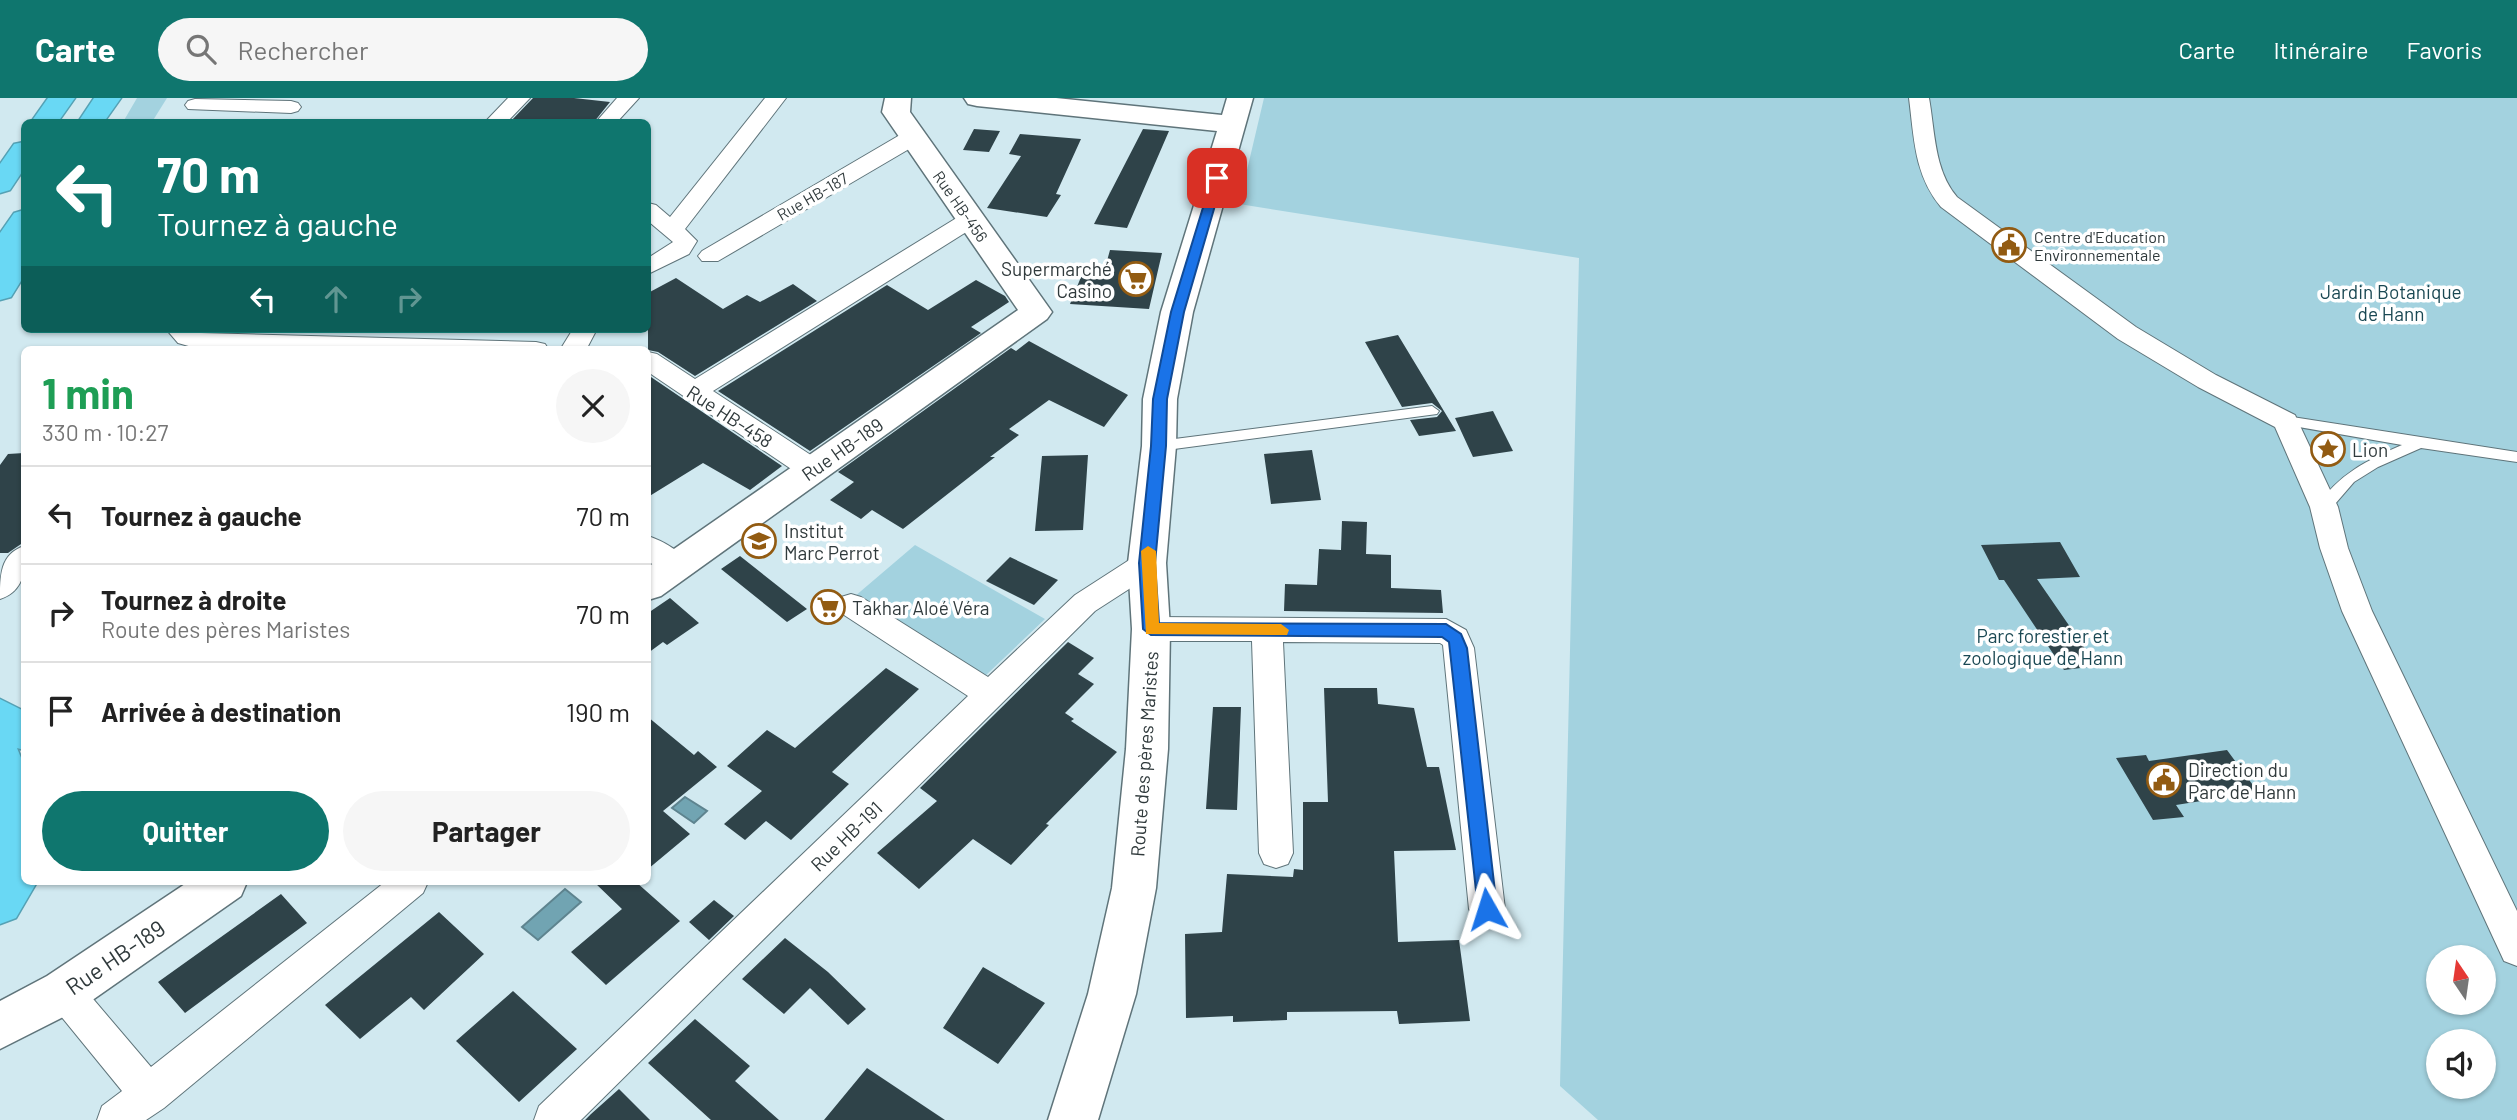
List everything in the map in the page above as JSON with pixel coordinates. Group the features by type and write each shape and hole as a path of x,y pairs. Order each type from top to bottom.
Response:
{"highway":[{"path":"94,119 109,98"},
{"path":"101,119 109,98"},
{"path":"0,166 21,144"},
{"path":"0,184 21,154"},
{"path":"0,255 21,224"},
{"path":"0,290 21,257"},
{"path":"0,716 21,731"},
{"path":"0,756 13,786 15,819 0,860"},
{"path":"0,904 21,868"}],"street":[{"path":"498,119 520,98"},
{"path":"609,119 629,98"},
{"path":"672,230 776,98"},
{"name":"Rue HB-456","path":"898,98 896,112 1036,312"},
{"path":"977,98 1237,111"},
{"path":"1919,98 1931,175 1939,193 1949,202 2127,333 2207,381 2286,421 2324,507 2334,548 2357,611 2517,949"},
{"path":"195,105 297,102"},
{"path":"275,119 297,102"},
{"name":"Route des pères Maristes","path":"1073,1120 1112,994 1134,888 1147,749 1151,629 1147,563 1159,446 1160,399 1177,312 1237,111"},
{"name":"Rue HB-187","path":"710,256 913,137"},
{"path":"651,212 685,241 684,245 651,265"},
{"path":"693,392 971,219"},
{"name":"Rue HB-189","path":"651,584 1036,312"},
{"path":"185,333 199,341 227,346"},
{"path":"384,346 445,338 506,346"},
{"name":"Rue HB-458","path":"651,362 813,470"},
{"path":"651,549 676,566"},
{"path":"0,588 21,563"},
{"name":"Rue HB-191","path":"553,1120 1085,603 1147,563"},
{"path":"851,606 991,695"},
{"path":"1151,629 1446,631 1455,638 1459,648 1487,909"},
{"path":"1267,630 1276,853"},
{"name":"Rue HB-189","path":"0,1026 64,992 221,885"},
{"path":"116,1120 407,885"},
{"path":"64,992 150,1095"}],"lane":[{"path":"1159,446 1432,411"},
{"path":"2286,421 2517,457"},
{"path":"2324,507 2350,478 2373,463 2420,443"}],"green space":[{"path":"137,98 167,98 154,119 125,119"},
{"name":"Parc forestier et zoologique de Hann","path":"1264,98 2517,98 2517,1120 1598,1120 1560,1086 1579,258 1239,204"},
{"path":"915,545 1045,619 985,676 854,597"}],"shaded area":[{"path":"685,797 707,811 694,823 672,808"},
{"path":"565,889 581,902 538,940 522,927"}],"building":[{"path":"533,98 574,98 610,102 596,119 513,119"},
{"path":"974,129 1000,131 989,152 963,150"},
{"path":"1143,129 1169,131 1127,228 1094,224"},
{"path":"1020,134 1081,139 1056,194 1061,195 1047,217 987,208 1021,156 1009,154"},
{"path":"1110,250 1162,253 1149,309 1070,304 1081,277 1102,279"},
{"path":"676,278 723,309 747,295 760,302 793,284 817,301 695,376 658,352 651,351 651,346 648,346 648,333 651,333 651,291"},
{"path":"976,280 1005,296 1009,302 971,327 981,333 810,451 718,391 887,285 928,310"},
{"path":"1398,335 1456,431 1419,436 1410,420 1437,417 1442,411 1432,403 1402,407 1365,342"},
{"path":"1029,341 1128,395 1104,427 1049,400 1009,429 1019,435 990,457 995,457 903,529 872,510 861,519 830,500 854,482 838,472 1011,348 1016,351"},
{"path":"651,377 782,466 750,490 703,463 651,495"},
{"path":"1493,411 1513,451 1473,457 1455,418"},
{"path":"1312,450 1321,500 1271,504 1264,454"},
{"path":"21,453 21,544 8,553 0,553 0,465 8,454"},
{"path":"1088,455 1083,530 1035,531 1042,456"},
{"path":"1342,521 1367,522 1366,554 1391,555 1391,588 1441,590 1443,613 1284,611 1285,584 1317,585 1319,549 1341,550"},
{"path":"2060,542 2080,577 2037,579 2097,666 2064,670 2004,580 1999,580 1981,545"},
{"path":"740,556 807,609 787,622 721,569"},
{"path":"1010,557 1058,580 1034,605 986,581"},
{"path":"670,598 699,623 667,645 663,642 651,651 651,611"},
{"path":"1068,642 1094,658 1078,674 1094,684 1065,713 1074,719 1071,721 1117,752 1046,824 1049,825 1011,865 973,839 919,889 877,853 937,801 920,788"},
{"path":"886,668 919,689 832,772 849,784 791,840 766,821 745,840 724,824 762,791 727,766 767,730 795,748"},
{"path":"1324,688 1377,688 1378,704 1414,708 1427,767 1439,767 1456,850 1394,851 1398,942 1459,940 1470,1021 1399,1024 1397,1011 1287,1012 1287,1020 1233,1022 1233,1016 1186,1018 1185,934 1222,932 1227,874 1293,877 1294,869 1303,870 1303,802 1328,802"},
{"path":"1213,707 1241,707 1237,810 1206,809"},
{"path":"651,719 694,755 698,751 717,767 663,811 690,834 651,866"},
{"path":"2227,750 2258,792 2176,805 2184,817 2153,820 2116,758 2146,755 2149,761"},
{"path":"597,885 639,885 680,921 606,985 571,952 622,909"},
{"path":"281,894 307,923 185,1013 158,982"},
{"path":"714,900 734,916 709,940 689,922"},
{"path":"439,912 484,954 424,1010 411,997 360,1039 325,1005"},
{"path":"785,938 828,972 866,1009 848,1025 810,988 784,1014 742,979"},
{"path":"983,967 1045,1003 998,1064 943,1028"},
{"path":"513,991 577,1049 519,1102 456,1041"},
{"path":"695,1019 750,1066 735,1081 779,1120 711,1120 648,1063"},
{"path":"867,1068 945,1120 824,1120"},
{"path":"619,1089 650,1120 585,1120 591,1114"}],"slow traffic":[{"path":"1148,551 1151,629 1281,630"}],"place":[{"name":"Centre d'Education Environnementale","path":"2009,245"},
{"name":"Supermarché Casino","path":"1136,279"},
{"name":"Lion","path":"2328,449"},
{"name":"Institut Marc Perrot","path":"759,541"},
{"name":"Takhar Aloé Véra","path":"828,607"},
{"name":"Direction du Parc de Hann","path":"2164,780"}],"route":[{"path":"1217,178 1177,312 1160,399 1159,446 1147,563 1151,629 1446,631 1455,638 1459,648 1487,909"}],"park label":[{"name":"Jardin Botanique de Hann","path":"2391,302"}]}
